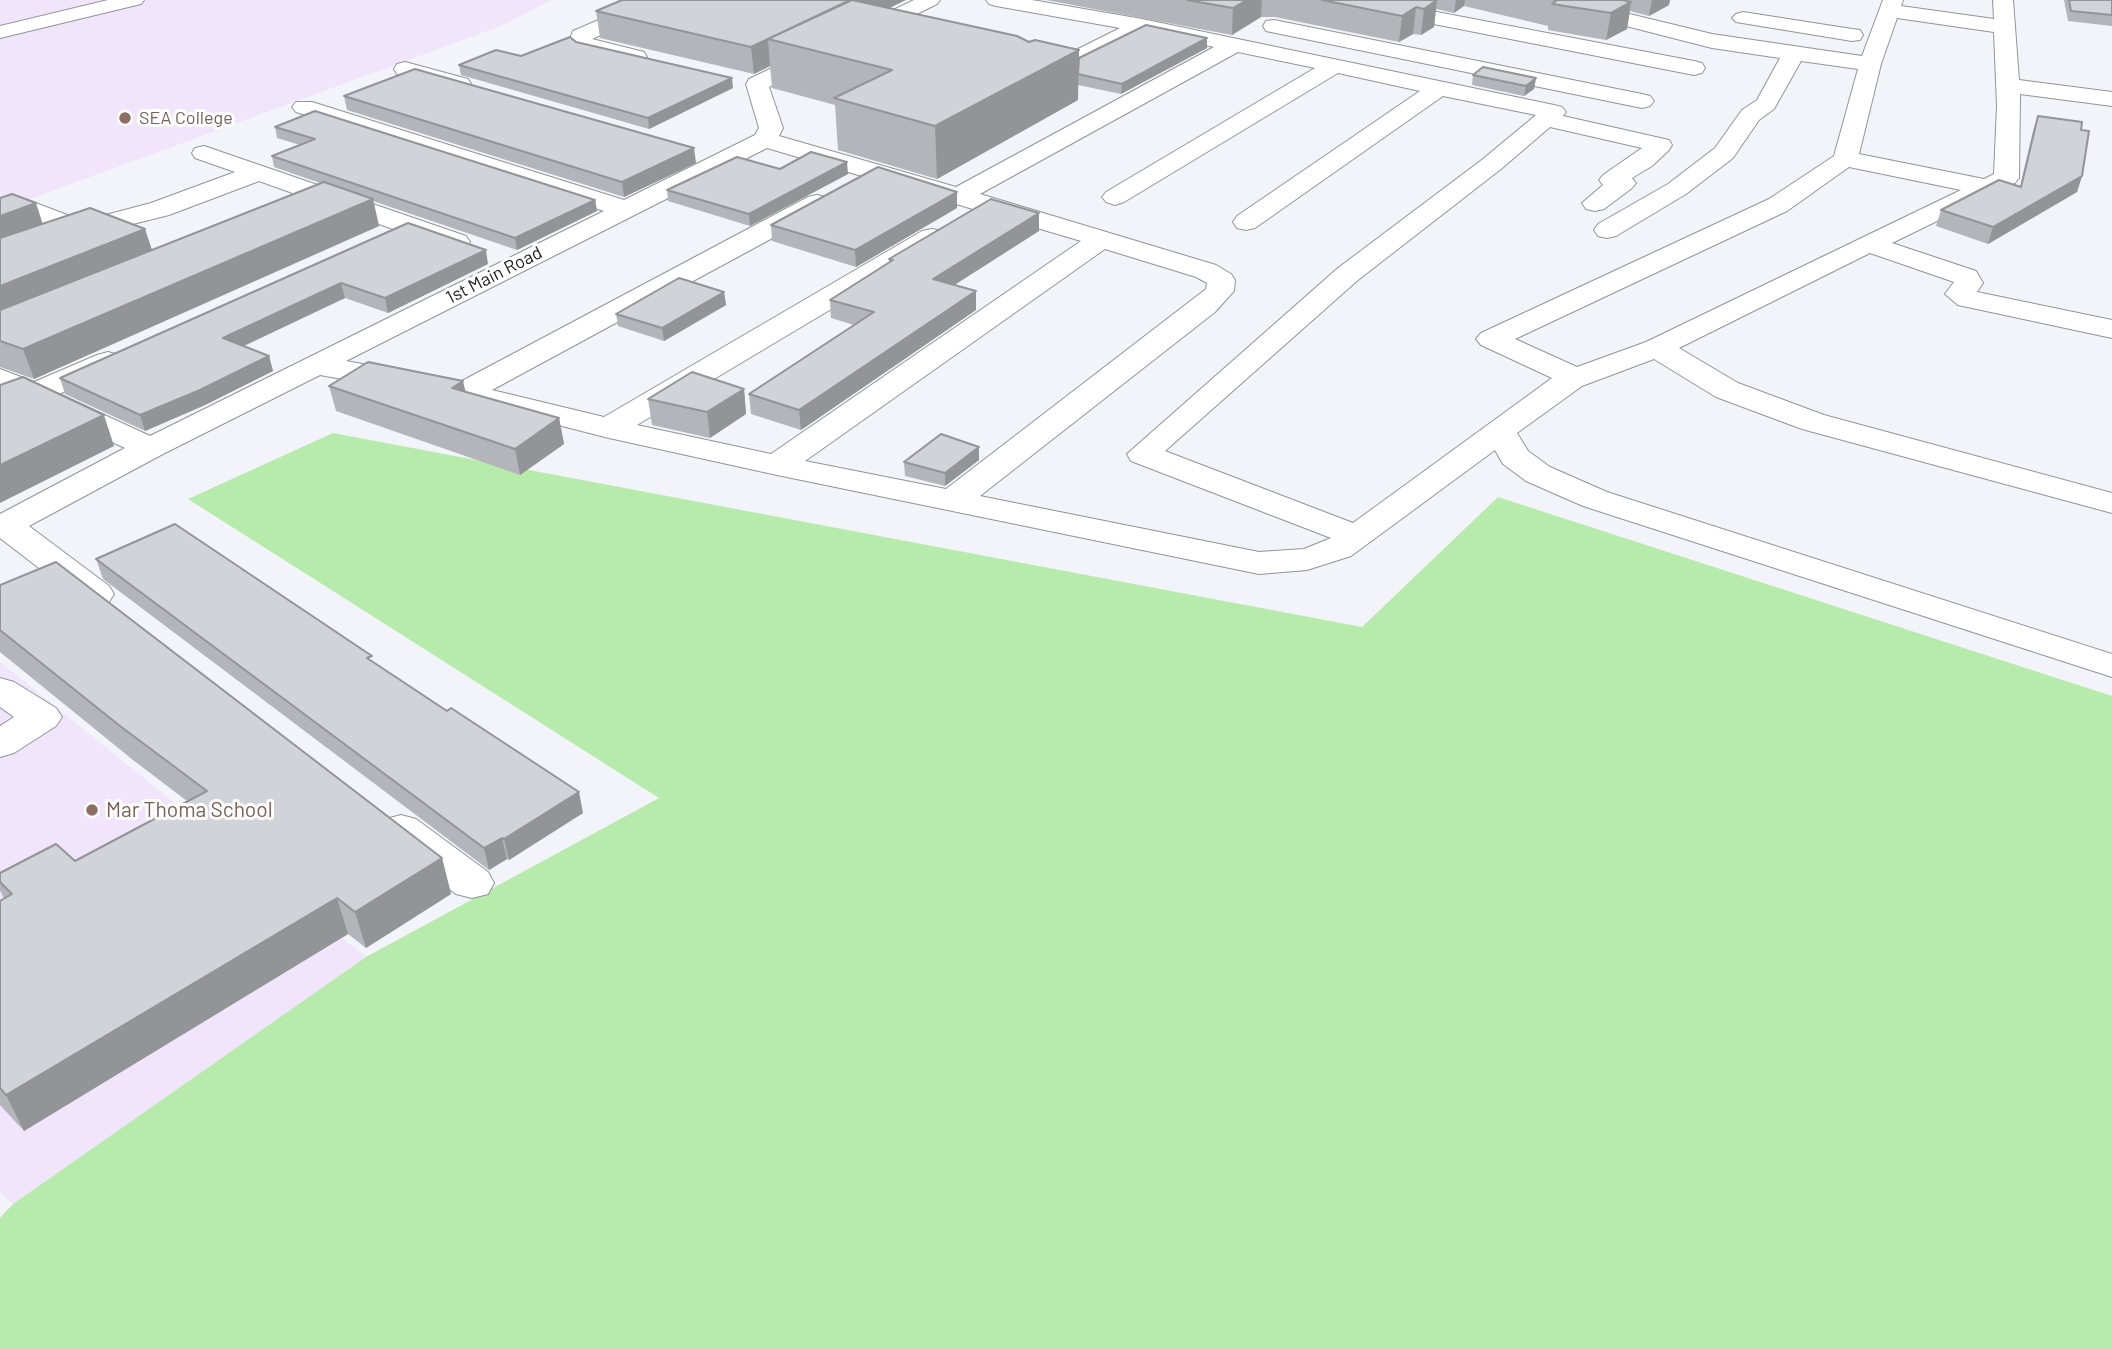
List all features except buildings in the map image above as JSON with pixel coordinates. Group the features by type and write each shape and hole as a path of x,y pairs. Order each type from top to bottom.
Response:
{"street":[{"path":"0,32 134,0"},
{"path":"652,60 586,45 580,41 585,32 662,0"},
{"path":"930,0 744,81 771,128 765,140 877,171 1206,271 1221,280 1220,290 1205,306 952,501"},
{"path":"996,0 1143,25 1554,112 1492,164 1348,274 1143,454 1356,536"},
{"path":"1342,0 1693,68"},
{"path":"1547,0 1712,41 1870,64"},
{"path":"1767,0 1743,18 1878,39"},
{"path":"315,365 464,393 777,465 1259,563 1307,559 1339,549 1575,377 1657,348 2006,178 2008,86 2003,0"},
{"path":"1575,377 1491,339 1622,275 1696,245 1778,205 1845,159 1870,64 1891,6 2004,27"},
{"path":"1253,22 1642,100"},
{"path":"1030,82 1143,25"},
{"path":"1576,88 1603,70 1615,73 1632,56 1668,29"},
{"path":"958,196 1234,44"},
{"path":"1607,230 1677,189 1724,153 1750,115 1766,104 1794,53"},
{"path":"1115,197 1335,66"},
{"path":"405,69 482,91"},
{"path":"2008,86 2112,99"},
{"path":"1246,222 1439,88"},
{"path":"304,107 625,209"},
{"path":"1546,119 1660,145 1643,161 1612,180 1623,183 1595,203"},
{"name":"1st Main Road","path":"3,526 150,448 625,209 728,161 765,140"},
{"path":"690,150 728,161"},
{"path":"204,153 518,263"},
{"path":"1845,159 1987,187"},
{"path":"464,393 877,171"},
{"path":"46,242 81,229 106,225 160,209 259,172"},
{"path":"293,212 329,197"},
{"path":"609,428 987,205"},
{"path":"25,207 81,229"},
{"path":"373,242 410,225"},
{"path":"777,465 1101,239"},
{"path":"1869,244 1966,277 1969,283 1959,294 1968,299 2112,329"},
{"path":"1657,348 1727,390 1761,404 1814,422 2112,503"},
{"path":"0,409 128,351"},
{"path":"0,378 150,448"},
{"path":"1500,431 1516,457 1538,474 1595,499 2112,666"},
{"path":"3,526 128,619"},
{"path":"0,690 42,717 0,744"},
{"path":"372,806 472,883"}],"shaded area":[{"name":"SEA College","path":"0,0 552,0 501,26 0,210"},
{"name":"Mar Thoma School","path":"0,662 366,957 13,1204 0,1192"}],"green space":[{"path":"333,433 1362,627 1498,497 2112,696 2112,1349 0,1349 0,1218 13,1204 366,957 659,798 188,499"}],"place":[{"name":"SEA College","path":"125,118"},
{"name":"Mar Thoma School","path":"92,810"}]}
